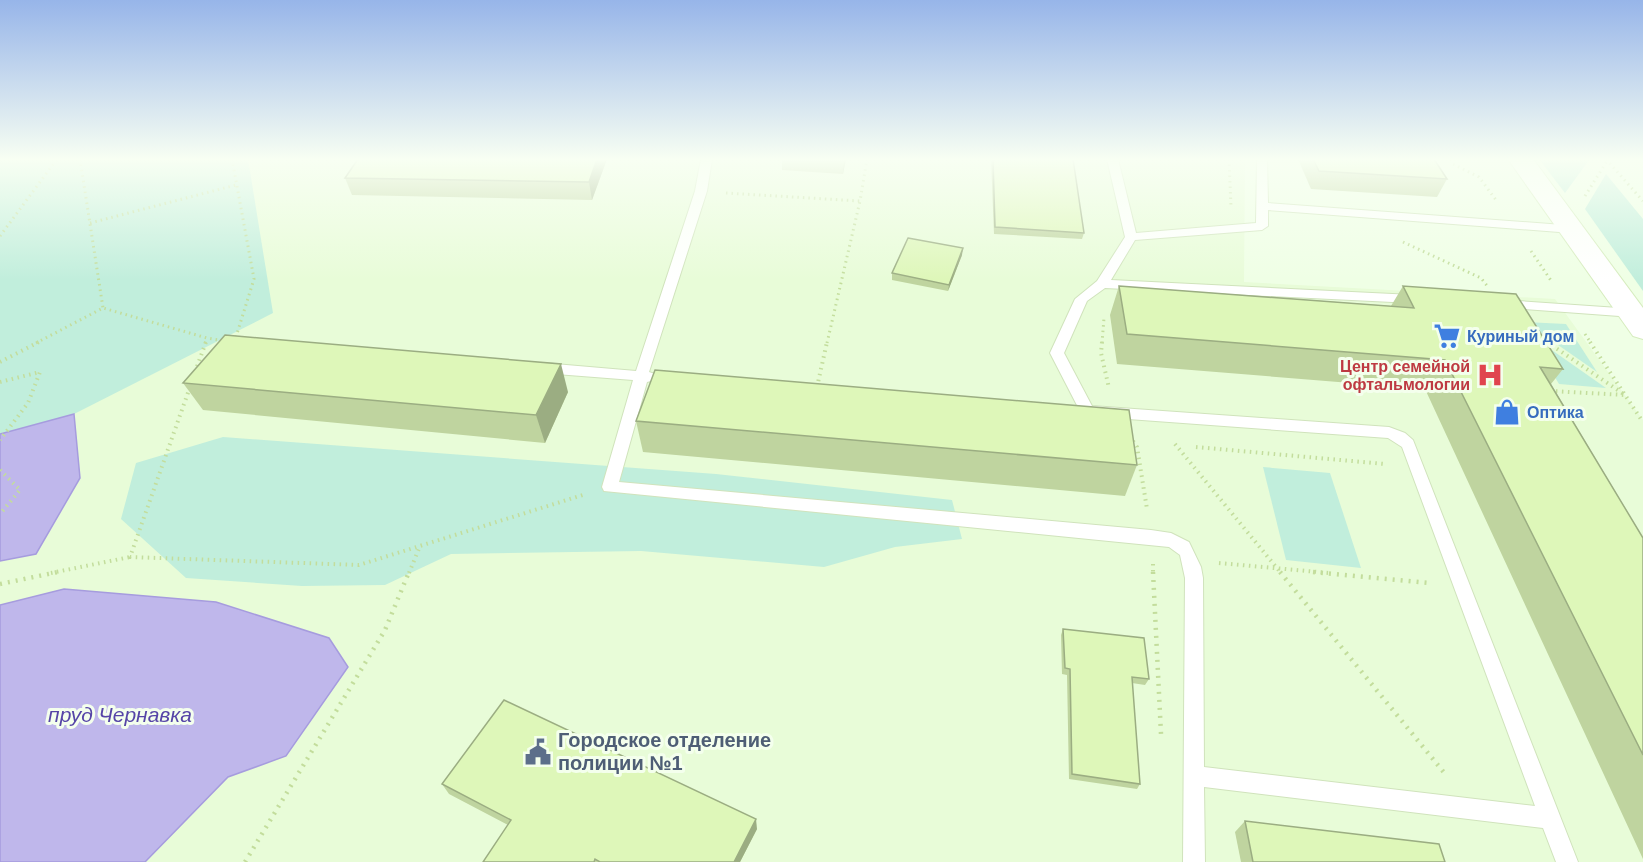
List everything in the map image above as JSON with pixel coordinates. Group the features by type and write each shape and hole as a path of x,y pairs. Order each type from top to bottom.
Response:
{"main road":[{"path":"1549,199 1638,321"}],"lane":[{"path":"698,199 641,376 610,487 1151,537 1178,542 1187,549 1194,578 1194,862"},
{"path":"1122,199 1131,237 1102,284 1081,299 1058,353 1081,410 1389,433 1400,437 1408,444 1567,862"},
{"path":"1131,237 1262,226 1262,199"},
{"path":"1262,206 1569,226"},
{"path":"1102,284 1430,300"},
{"path":"1489,303 1638,321"},
{"path":"524,367 664,378"},
{"path":"1194,776 1550,819"}],"path":[{"path":"0,236 27,199"},
{"path":"86,199 103,308"},
{"path":"90,223 181,199"},
{"path":"234,343 254,279 239,199"},
{"path":"816,390 860,201 832,199"},
{"path":"1231,199 1232,230"},
{"path":"1569,226 1584,199"},
{"path":"0,362 103,308 207,338 245,345"},
{"path":"130,557 207,338"},
{"path":"0,382 40,372 28,403 0,440"},
{"path":"1546,382 1552,392"},
{"path":"1116,413 1137,447 1151,537 1161,737"},
{"path":"1152,415 1473,809"},
{"path":"1177,446 1417,466"},
{"path":"0,470 20,490 0,514"},
{"path":"0,584 130,557 359,565 610,487"},
{"path":"245,862 385,630 420,546"},
{"path":"1191,560 1462,586"}],"shaded area":[{"path":"0,199 255,199 273,313 74,414 0,434"},
{"path":"109,199 1245,199 1244,282 1555,299 1643,420 1643,862 0,862 0,365"},
{"path":"1591,199 1627,199 1643,219 1643,291 1585,209"},
{"path":"1525,322 1566,324 1597,372"},
{"path":"1529,334 1606,388 1559,384"},
{"path":"223,437 716,474 952,500 962,539 895,547 824,567 641,551 451,554 385,585 302,586 186,578 121,519 136,463"},
{"path":"1263,467 1330,473 1361,568 1286,560"}],"water":[{"path":"74,414 80,478 36,554 0,561 0,434"},
{"name":"пруд Чернавка","path":"64,589 216,602 329,638 348,667 286,756 228,777 145,862 0,862 0,605"}],"building":[{"path":"994,199 1079,199 1084,233 995,227"},
{"path":"908,238 963,248 949,285 892,273"},
{"path":"1119,286 1414,308 1403,286 1516,294 1563,369 1540,367 1643,538 1643,755 1445,360 1127,334"},
{"path":"225,335 561,364 536,415 183,383"},
{"path":"655,370 1129,410 1137,465 636,421"},
{"path":"1063,629 1144,638 1149,679 1132,677 1140,784 1072,774 1070,669 1065,668"},
{"name":"Городское отделение полиции №1","path":"504,700 756,819 734,862 600,862 595,859 594,862 483,862 511,820 442,784"},
{"path":"1245,821 1439,844 1445,862 1253,862"}],"place":[{"name":"Куриный дом","path":"1447,336"},
{"name":"Центр семейной офтальмологии","path":"1490,375"},
{"name":"Оптика","path":"1507,412"},
{"name":"Городское отделение полиции №1","path":"538,752"}]}
